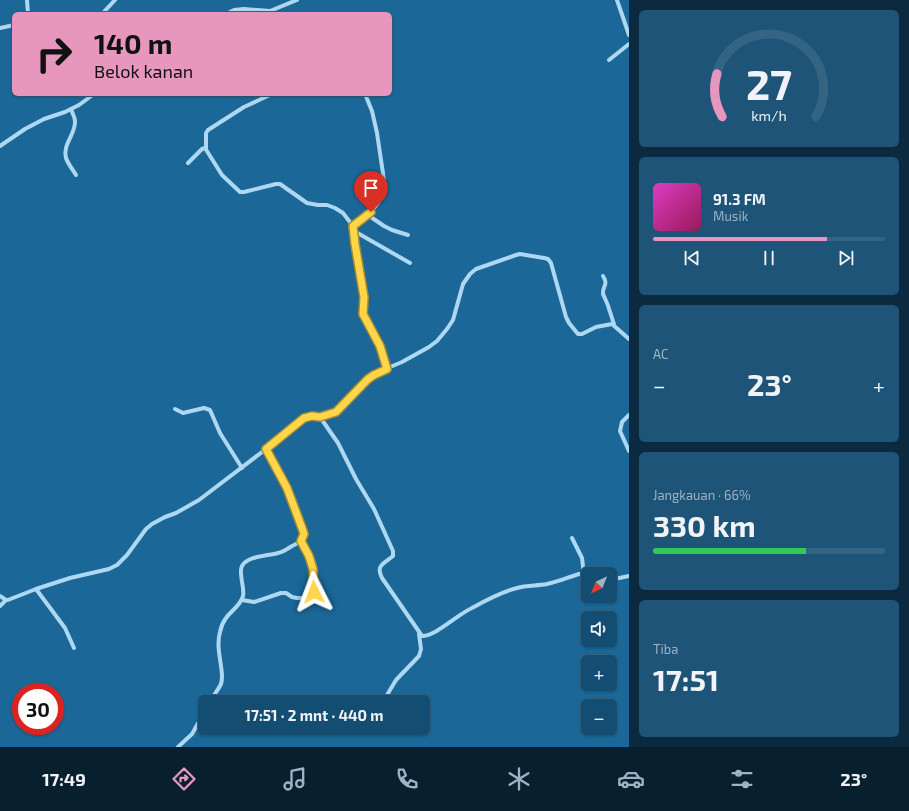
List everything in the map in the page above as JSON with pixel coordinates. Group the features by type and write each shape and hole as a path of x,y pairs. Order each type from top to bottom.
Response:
{"street":[{"path":"27,0 28,12"},
{"path":"104,12 115,0"},
{"path":"230,12 244,9 270,11 297,0"},
{"path":"617,0 629,35"},
{"path":"0,28 12,25"},
{"path":"609,60 629,44"},
{"path":"0,146 25,129 44,119 71,109 91,96"},
{"path":"268,96 244,107 208,130 206,133 206,149 218,170 240,192 280,184 307,203 318,206 327,205 343,213 353,226 354,231 364,297 363,314 380,346 387,369"},
{"path":"353,226 368,215 380,201 384,188 384,180 372,111 366,96"},
{"path":"71,109 74,116 75,127 68,141 65,152 66,158 76,175"},
{"path":"188,163 202,148 206,149"},
{"path":"368,215 384,226 408,235"},
{"path":"354,231 410,263"},
{"path":"0,606 6,600 15,598 36,589 70,578 109,569 117,565 127,555 146,529 152,524 199,500 242,468 304,418 312,416 320,417 336,412 368,379 429,347 437,341 451,323 455,315 462,284 474,271 481,267 518,254 544,258 550,261 566,317 578,334 582,334 596,327 614,324"},
{"path":"603,276 606,281 603,291 614,324 629,339"},
{"path":"175,409 183,413 204,408 210,410 220,433 242,468"},
{"path":"629,415 622,422 620,430 629,451"},
{"path":"320,417 338,443 356,479 374,509 393,551 393,556 379,569 380,573 419,634 421,649 419,656 396,680 387,695"},
{"path":"214,695 222,680 222,666 218,642 220,633 225,619 242,600 243,585 240,570 241,567 250,559 279,553 297,544 301,541 304,534 287,488 266,449"},
{"path":"572,538 582,558 583,567"},
{"path":"242,600 254,602 281,593 297,598 306,598 311,596 314,592 313,569 309,556 301,541"},
{"path":"419,634 422,636 427,636 464,612 492,598 515,589 526,586 547,584 581,574"},
{"path":"617,579 629,576"},
{"path":"36,589 65,628 74,648"},
{"path":"0,596 6,600"},
{"path":"178,747 192,734 198,723"}],"route":[{"path":"314,592 313,569 309,556 301,541 304,534 302,528 287,488 266,449 304,418 312,416 320,417 336,412 368,379 382,370 387,369 380,346 363,314 364,297 353,226 371,212"}]}
